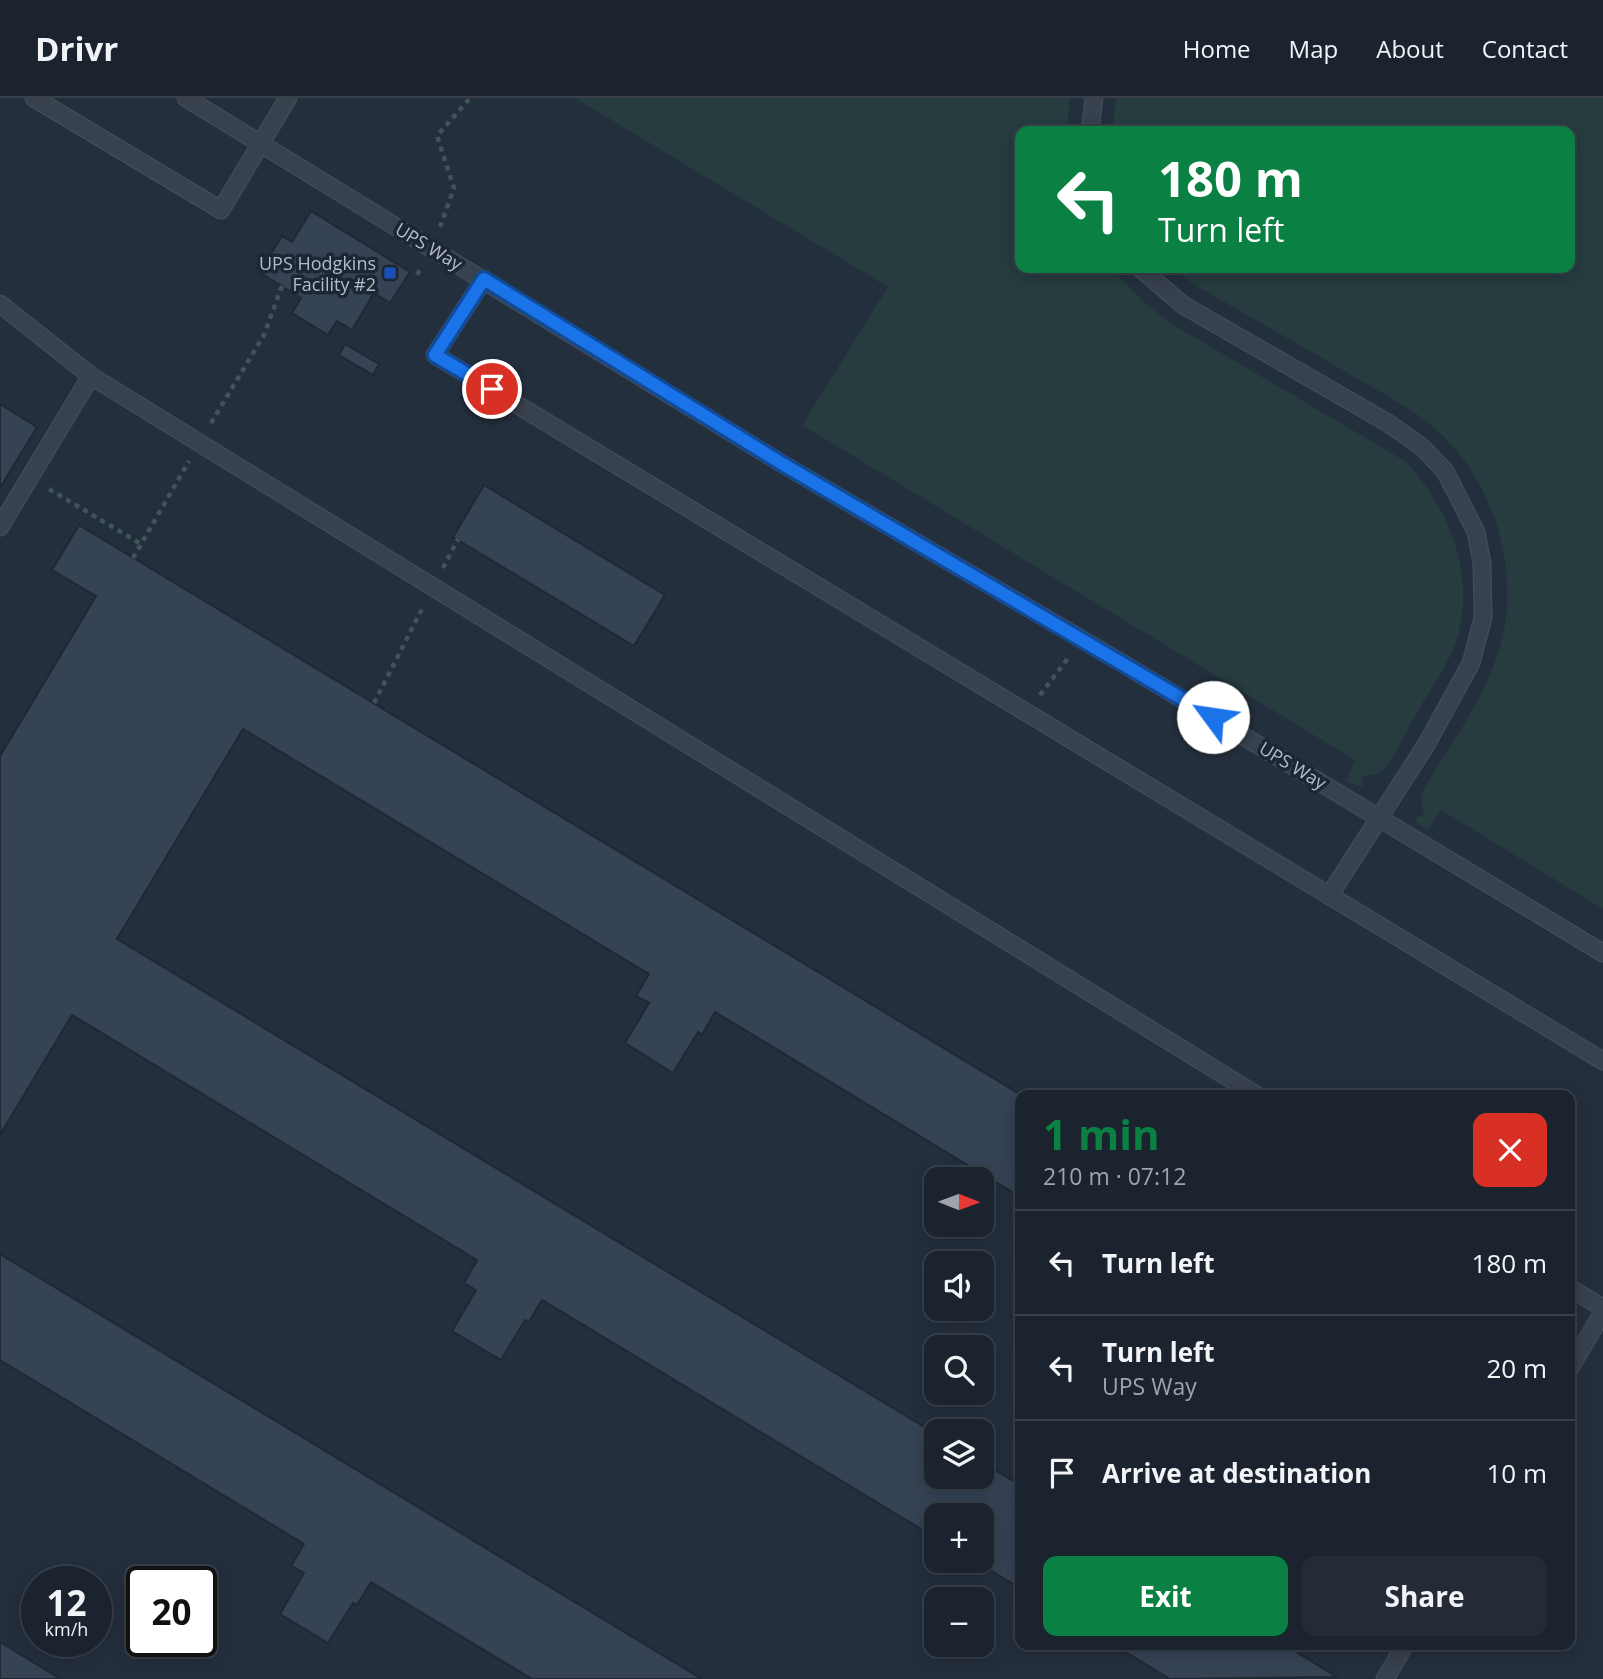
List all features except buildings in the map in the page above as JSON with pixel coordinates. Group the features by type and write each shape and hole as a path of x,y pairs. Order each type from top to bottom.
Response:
{"lane":[{"path":"34,98 221,210 288,98"},
{"name":"UPS Way","path":"186,98 781,463 1379,817 1603,953"},
{"path":"1091,126 1094,98"},
{"path":"1146,273 1183,305 1388,423 1422,447 1445,471 1464,502 1476,532 1482,564 1483,618 1471,663 1450,704 1329,896"},
{"path":"484,279 435,355 1603,1061"},
{"path":"0,304 91,376 1248,1090"},
{"path":"0,527 91,376"},
{"path":"1575,1291 1603,1310 1575,1359"},
{"path":"1385,1679 1402,1650"}],"path":[{"path":"417,275 432,247 454,188 437,136 470,98"},
{"path":"30,477 141,544"},
{"path":"374,703 458,540"},
{"path":"1027,712 1082,640"}],"green space":[{"path":"575,98 1070,98 1067,126 1015,126 1015,273 1115,273 1143,301 1172,324 1405,461 1422,481 1448,525 1462,575 1460,627 1452,652 1386,767 1362,778 1363,787 1346,782 1355,760 802,425 888,287"},
{"path":"1116,98 1603,98 1603,909 1441,810 1428,830 1418,824 1415,817 1424,816 1421,799 1424,788 1483,689 1498,653 1505,624 1508,595 1506,565 1500,535 1477,480 1460,455 1440,433 1419,416 1177,273 1575,273 1575,126 1113,126"}],"place":[{"name":"UPS Hodgkins Facility #2","path":"390,273"}],"route":[{"path":"492,389 435,355 484,279 781,463 1213,717"}]}
